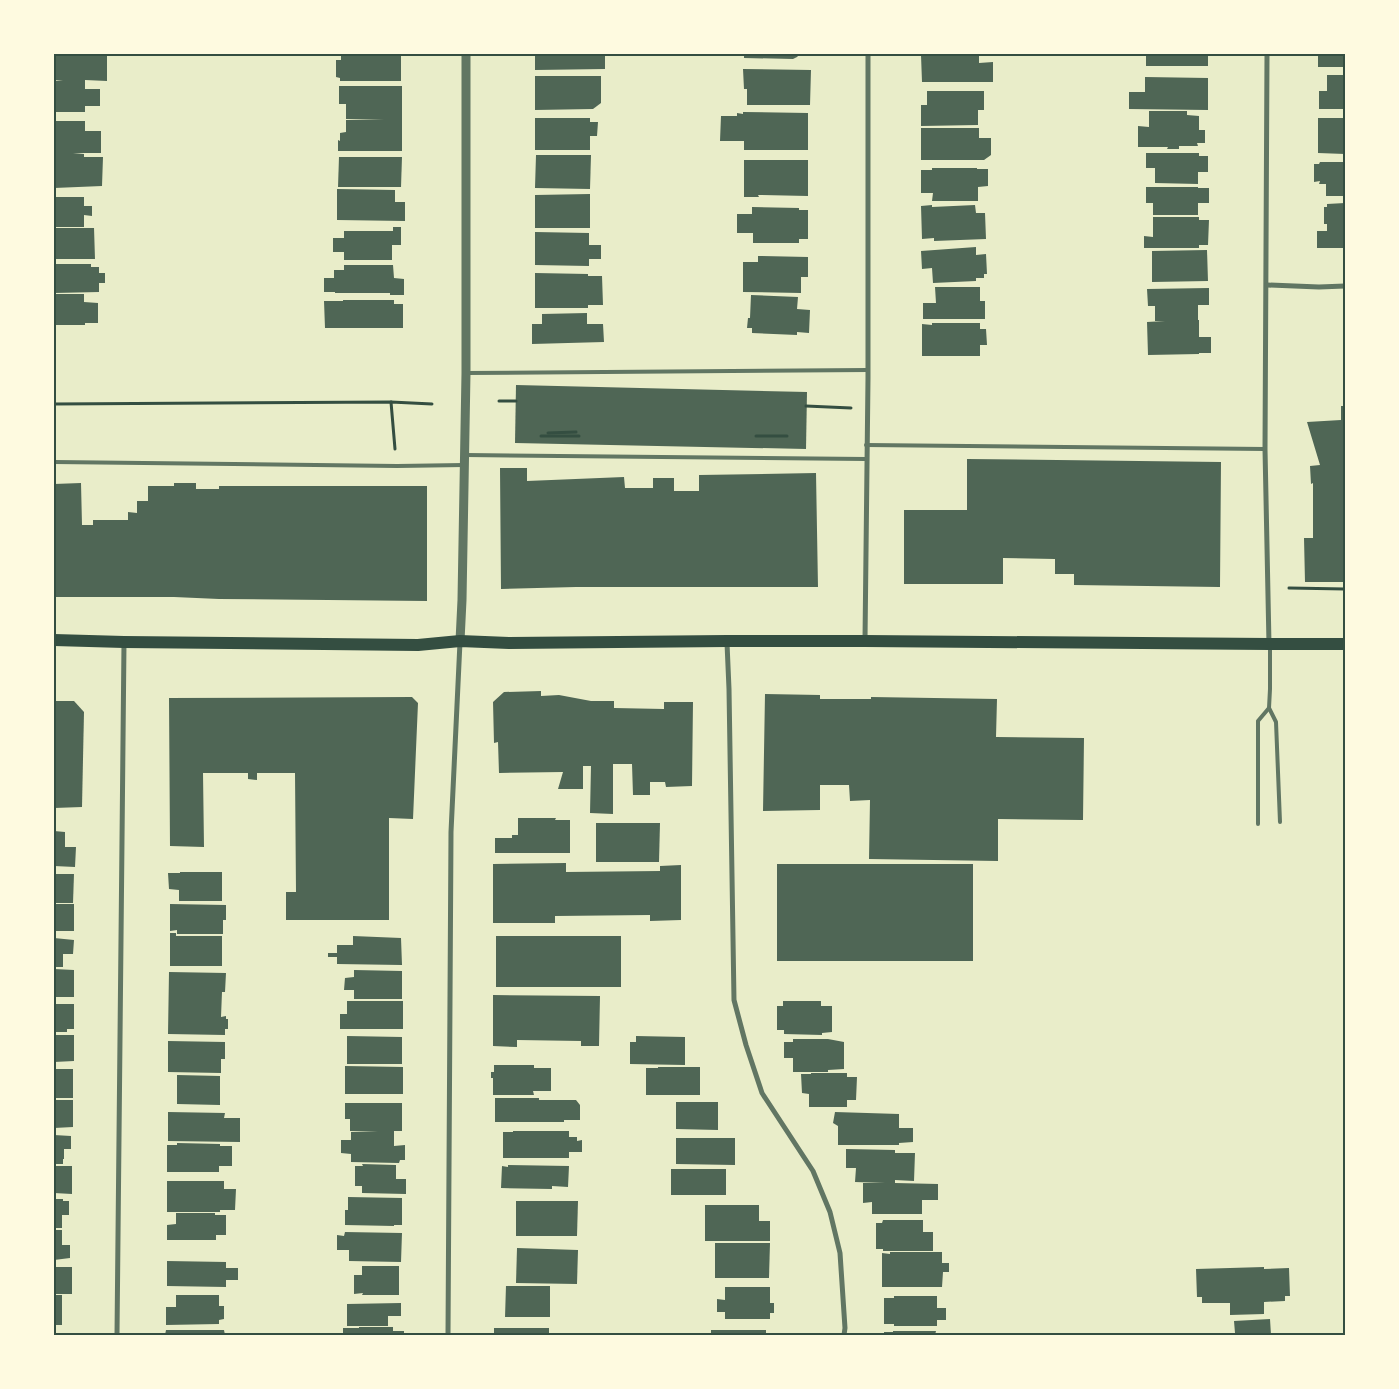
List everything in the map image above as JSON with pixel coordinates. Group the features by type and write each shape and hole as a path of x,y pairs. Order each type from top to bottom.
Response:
{"main road":[{"path":"54,640 418,645 460,642 508,644 727,641 1345,644"}],"street":[{"path":"448,1335 450,832 462,600 466,373 466,54"},
{"path":"865,641 868,370 868,54"},
{"path":"1267,54 1265,449 1270,644"},
{"path":"1267,285 1345,286"},
{"path":"727,641 734,1000 746,1046 762,1093 813,1171 830,1212 840,1253 844,1335"},
{"path":"117,1335 124,642"}],"lane":[{"path":"466,373 868,370"},
{"path":"866,445 1265,449"},
{"path":"464,455 866,459"},
{"path":"54,462 464,465"},
{"path":"1270,644 1269,708 1276,722 1280,822"},
{"path":"1258,824 1258,721 1269,708"}],"path":[{"path":"54,404 391,402 432,404"},
{"path":"391,402 397,466"},
{"path":"499,402 516,402"},
{"path":"806,406 867,408"},
{"path":"542,436 578,434 548,433"},
{"path":"756,436 787,436"},
{"path":"1289,588 1345,589"}],"building":[{"path":"54,54 107,54 107,81 85,80 85,89 100,89 100,106 85,106 85,112 54,112 54,81 63,80 54,80"},
{"path":"341,54 401,54 401,81 340,81 340,78 336,77 336,60 341,60"},
{"path":"535,54 605,54 605,69 535,70"},
{"path":"744,54 800,54 793,59 744,58"},
{"path":"979,54 979,63 993,62 993,82 922,82 921,55"},
{"path":"1146,54 1208,54 1208,66 1146,66"},
{"path":"1318,54 1345,54 1345,67 1318,67"},
{"path":"743,69 811,70 810,105 747,105 747,89 744,89"},
{"path":"1327,75 1345,75 1345,109 1319,109 1319,91 1327,91"},
{"path":"535,76 601,76 601,103 593,109 535,110"},
{"path":"1145,77 1208,78 1208,110 1129,109 1129,92 1145,92"},
{"path":"339,86 402,86 402,151 338,151 340,133 346,132 346,120 384,119 346,119 346,104 339,104"},
{"path":"927,91 984,91 984,110 978,110 978,125 921,126 921,105 927,105"},
{"path":"1149,111 1187,111 1187,115 1199,116 1199,130 1205,130 1205,143 1197,143 1198,146 1179,146 1179,149 1138,147 1138,126 1149,127"},
{"path":"743,112 808,113 808,150 744,150 744,141 720,141 721,116 737,116 737,113 743,114"},
{"path":"535,118 590,118 590,122 598,122 597,136 590,136 590,150 535,150"},
{"path":"1318,118 1345,118 1345,154 1318,153"},
{"path":"54,121 85,121 85,131 101,131 101,153 73,153 84,154 84,157 103,157 102,186 54,188"},
{"path":"921,128 979,128 979,138 991,138 991,155 984,160 921,160"},
{"path":"1146,153 1199,153 1199,156 1208,156 1208,172 1198,172 1198,184 1155,183 1155,168 1146,168"},
{"path":"536,155 591,155 590,189 535,188"},
{"path":"339,157 402,157 401,187 338,187"},
{"path":"744,160 808,160 808,196 758,195 759,197 744,197"},
{"path":"1320,162 1345,162 1345,196 1326,196 1326,184 1319,184 1320,181 1314,182 1314,164 1319,164"},
{"path":"932,168 988,169 988,186 978,187 978,201 932,201 933,193 921,193 921,170 932,170"},
{"path":"1146,187 1209,188 1209,203 1198,203 1198,215 1153,215 1153,203 1146,203"},
{"path":"337,189 395,190 395,202 405,202 405,221 337,220"},
{"path":"590,194 590,228 535,228 535,195"},
{"path":"54,197 84,197 84,206 92,206 92,216 84,215 84,227 54,227"},
{"path":"1345,203 1345,248 1317,248 1317,231 1327,231 1327,224 1324,224 1324,207 1327,207 1327,204"},
{"path":"932,205 932,207 975,205 976,213 985,213 986,239 934,241 934,238 922,239 921,206"},
{"path":"752,207 799,208 799,210 808,210 808,239 799,239 799,243 753,243 753,233 737,233 737,214 752,214"},
{"path":"1153,217 1199,217 1199,220 1209,220 1208,245 1199,245 1199,248 1144,248 1144,236 1153,237"},
{"path":"393,227 401,227 401,245 392,245 392,260 344,260 344,252 333,252 333,238 344,238 344,231 393,231"},
{"path":"54,228 94,228 95,259 54,259"},
{"path":"535,232 589,233 589,245 601,245 601,259 589,259 589,266 535,265"},
{"path":"976,247 976,255 986,254 987,274 984,274 984,278 976,278 976,281 933,283 932,268 922,269 921,251"},
{"path":"1207,250 1208,281 1152,282 1152,251"},
{"path":"758,256 808,257 808,277 801,277 801,293 743,292 743,262 758,262"},
{"path":"54,264 91,264 91,267 99,267 99,273 105,273 105,283 99,283 99,292 54,293"},
{"path":"344,265 393,265 394,278 404,279 404,295 324,292 324,278 334,278 334,270 344,270"},
{"path":"535,273 602,276 603,305 588,305 588,308 535,308"},
{"path":"935,287 980,287 980,301 985,301 985,319 923,319 923,303 936,303"},
{"path":"1209,288 1209,305 1198,305 1198,320 1199,337 1211,337 1211,353 1148,355 1147,322 1165,321 1155,321 1155,306 1148,306 1147,289"},
{"path":"54,294 84,294 84,302 98,303 98,323 54,325"},
{"path":"751,295 798,297 797,309 810,310 809,333 797,332 797,335 752,333 752,328 747,328 748,318 750,318"},
{"path":"394,300 394,304 403,304 403,328 325,328 324,301"},
{"path":"587,313 587,324 603,324 604,342 532,344 532,324 542,324 542,314"},
{"path":"932,323 980,323 980,329 986,329 987,345 980,345 980,356 922,356 922,324 932,325"},
{"path":"516,385 807,392 806,449 515,443"},
{"path":"1341,406 1345,406 1345,582 1305,582 1304,538 1313,538 1313,483 1311,484 1310,466 1320,465 1307,422 1341,420"},
{"path":"967,459 1221,462 1220,587 1074,585 1074,574 1055,574 1055,559 1003,558 1003,584 904,584 904,510 967,510"},
{"path":"500,468 527,468 527,481 624,477 625,488 653,488 653,478 674,478 674,491 699,491 699,475 816,473 818,587 576,587 501,589"},
{"path":"81,483 82,525 93,525 93,520 128,520 128,512 137,513 137,501 148,501 148,486 174,486 174,483 196,483 196,489 219,489 219,486 427,486 427,601 54,597 54,484"},
{"path":"541,691 541,696 559,695 591,701 614,701 614,708 664,709 664,702 693,702 692,786 666,787 665,782 650,782 650,795 633,795 632,764 613,764 613,814 590,813 591,766 583,766 583,789 558,789 563,772 499,773 498,742 494,743 493,702 504,692"},
{"path":"765,694 820,695 820,699 871,699 871,697 997,699 996,737 1084,738 1083,820 998,819 998,861 869,859 870,800 850,801 849,785 820,785 820,810 763,811"},
{"path":"412,697 418,703 413,819 389,818 389,920 286,920 286,892 296,892 295,773 257,773 257,780 248,779 248,773 203,773 204,847 170,846 169,698"},
{"path":"54,701 74,701 84,712 82,807 54,808"},
{"path":"518,818 570,820 570,853 495,853 495,838 512,838 512,835 518,835"},
{"path":"596,823 660,823 659,862 596,862"},
{"path":"54,831 65,832 65,847 76,847 75,867 54,866"},
{"path":"566,863 566,872 660,871 660,866 681,865 681,920 650,921 650,915 555,916 555,923 493,923 493,864"},
{"path":"777,864 973,864 973,961 777,961"},
{"path":"222,872 222,901 179,901 179,890 169,889 168,873"},
{"path":"54,874 74,874 73,903 54,903"},
{"path":"54,904 74,904 74,931 54,931"},
{"path":"170,904 226,905 226,920 223,920 223,934 177,934 177,930 170,931"},
{"path":"170,933 176,933 176,936 222,936 222,966 170,966"},
{"path":"353,936 401,938 402,965 337,964 337,957 328,957 328,953 337,953 337,945 353,945"},
{"path":"496,936 621,936 621,987 496,987"},
{"path":"54,938 74,940 73,954 63,954 63,967 54,967"},
{"path":"54,969 74,970 74,997 54,997"},
{"path":"354,970 402,971 402,999 354,999 354,990 344,990 345,978 354,977"},
{"path":"169,972 226,973 225,992 222,992 221,1017 226,1016 226,1019 228,1019 228,1029 225,1029 225,1035 168,1034"},
{"path":"493,995 600,996 599,1046 581,1046 581,1041 517,1040 517,1047 493,1046"},
{"path":"347,1001 403,1001 403,1029 340,1029 340,1014 347,1014"},
{"path":"783,1001 821,1001 821,1006 832,1006 832,1032 822,1033 822,1035 784,1034 784,1030 777,1030 777,1006 783,1006"},
{"path":"54,1004 74,1004 74,1029 67,1029 67,1032 54,1032"},
{"path":"54,1035 74,1035 74,1061 54,1062"},
{"path":"347,1036 402,1037 402,1064 347,1064"},
{"path":"636,1036 685,1037 685,1065 630,1064 630,1042 636,1042"},
{"path":"793,1039 828,1039 844,1042 844,1069 828,1070 828,1072 793,1072 793,1058 784,1058 784,1042 793,1042"},
{"path":"168,1041 225,1042 225,1059 221,1059 221,1073 168,1072"},
{"path":"494,1065 534,1065 534,1068 551,1068 551,1091 533,1091 534,1095 493,1095 491,1072 494,1072"},
{"path":"345,1066 403,1067 403,1094 345,1094"},
{"path":"700,1067 700,1095 646,1095 646,1068"},
{"path":"54,1069 73,1069 73,1098 54,1098"},
{"path":"847,1073 847,1077 857,1077 856,1100 847,1100 847,1107 809,1107 809,1094 802,1093 801,1074"},
{"path":"177,1075 220,1076 220,1105 177,1104"},
{"path":"495,1098 576,1100 580,1105 580,1120 564,1120 564,1122 495,1122"},
{"path":"54,1100 73,1100 73,1127 54,1128"},
{"path":"676,1102 718,1102 718,1130 676,1129"},
{"path":"345,1103 402,1103 402,1131 394,1131 394,1146 405,1145 405,1160 400,1160 399,1163 351,1162 351,1154 341,1153 341,1140 351,1140 351,1132 378,1132 350,1131 350,1119 345,1119"},
{"path":"168,1112 225,1113 224,1118 240,1118 240,1142 168,1141"},
{"path":"835,1112 899,1114 899,1128 913,1128 913,1142 899,1143 899,1145 838,1145 838,1126 833,1123"},
{"path":"569,1131 569,1137 577,1137 577,1141 582,1140 582,1152 569,1152 569,1158 503,1158 503,1132"},
{"path":"54,1135 71,1136 71,1149 64,1149 63,1164 54,1164"},
{"path":"676,1138 735,1138 735,1165 676,1164"},
{"path":"177,1143 232,1146 232,1166 219,1166 219,1172 167,1172 167,1145 177,1145"},
{"path":"846,1149 895,1150 895,1153 915,1153 914,1181 895,1180 895,1183 938,1184 938,1200 922,1200 922,1214 872,1214 872,1202 863,1203 863,1183 885,1183 855,1182 856,1168 846,1168"},
{"path":"362,1164 396,1165 396,1179 406,1179 406,1194 362,1193 362,1186 355,1186 355,1166 363,1166"},
{"path":"508,1165 569,1166 568,1187 552,1186 552,1189 501,1188 502,1166 508,1167"},
{"path":"54,1166 72,1166 72,1194 54,1193"},
{"path":"671,1169 726,1169 726,1195 671,1195"},
{"path":"167,1181 224,1181 224,1189 236,1189 235,1210 220,1210 220,1212 167,1212"},
{"path":"348,1197 402,1198 402,1225 345,1225 345,1210 348,1210"},
{"path":"54,1199 69,1201 69,1215 62,1215 62,1228 54,1228"},
{"path":"516,1201 578,1201 577,1236 516,1236"},
{"path":"705,1205 759,1205 759,1221 770,1221 770,1241 705,1241"},
{"path":"176,1213 215,1213 215,1215 226,1215 226,1235 216,1235 216,1240 167,1240 167,1225 176,1224"},
{"path":"883,1220 923,1220 923,1232 933,1232 933,1251 883,1251 883,1249 876,1249 876,1223 882,1223"},
{"path":"54,1230 62,1230 62,1245 70,1245 70,1258 54,1260"},
{"path":"345,1232 402,1233 401,1262 349,1261 349,1250 337,1250 337,1235 344,1236"},
{"path":"715,1243 770,1243 769,1278 715,1278"},
{"path":"517,1248 578,1250 577,1284 516,1283"},
{"path":"890,1252 942,1252 942,1263 949,1263 949,1272 943,1272 942,1287 882,1287 882,1253 890,1254"},
{"path":"167,1261 226,1262 226,1268 238,1268 238,1280 226,1280 226,1287 167,1286"},
{"path":"362,1266 399,1266 399,1295 354,1294 354,1275 362,1275"},
{"path":"54,1267 72,1267 72,1294 54,1294"},
{"path":"1264,1267 1264,1269 1289,1268 1290,1296 1285,1296 1285,1301 1264,1302 1264,1314 1230,1315 1230,1303 1202,1303 1202,1297 1197,1297 1196,1269"},
{"path":"506,1286 550,1286 550,1317 505,1317"},
{"path":"725,1287 770,1287 770,1303 774,1303 774,1313 770,1313 770,1319 725,1319 725,1312 717,1312 717,1299 725,1300"},
{"path":"54,1295 62,1295 62,1325 54,1325"},
{"path":"176,1295 219,1295 219,1306 224,1306 224,1319 219,1320 219,1324 166,1325 166,1307 176,1307"},
{"path":"894,1296 937,1296 937,1308 946,1308 946,1320 937,1320 937,1326 894,1326 894,1324 884,1324 884,1298 894,1298"},
{"path":"401,1303 401,1316 388,1316 388,1326 347,1326 347,1304"},
{"path":"1270,1319 1271,1335 1231,1335 1231,1333 1235,1333 1234,1321"},
{"path":"393,1327 393,1331 404,1331 404,1335 343,1335 343,1328"},
{"path":"494,1328 549,1328 549,1335 494,1335"},
{"path":"166,1330 224,1330 225,1335 165,1335"},
{"path":"711,1330 766,1330 766,1335 711,1335"},
{"path":"936,1331 935,1335 884,1335 884,1332"}]}
